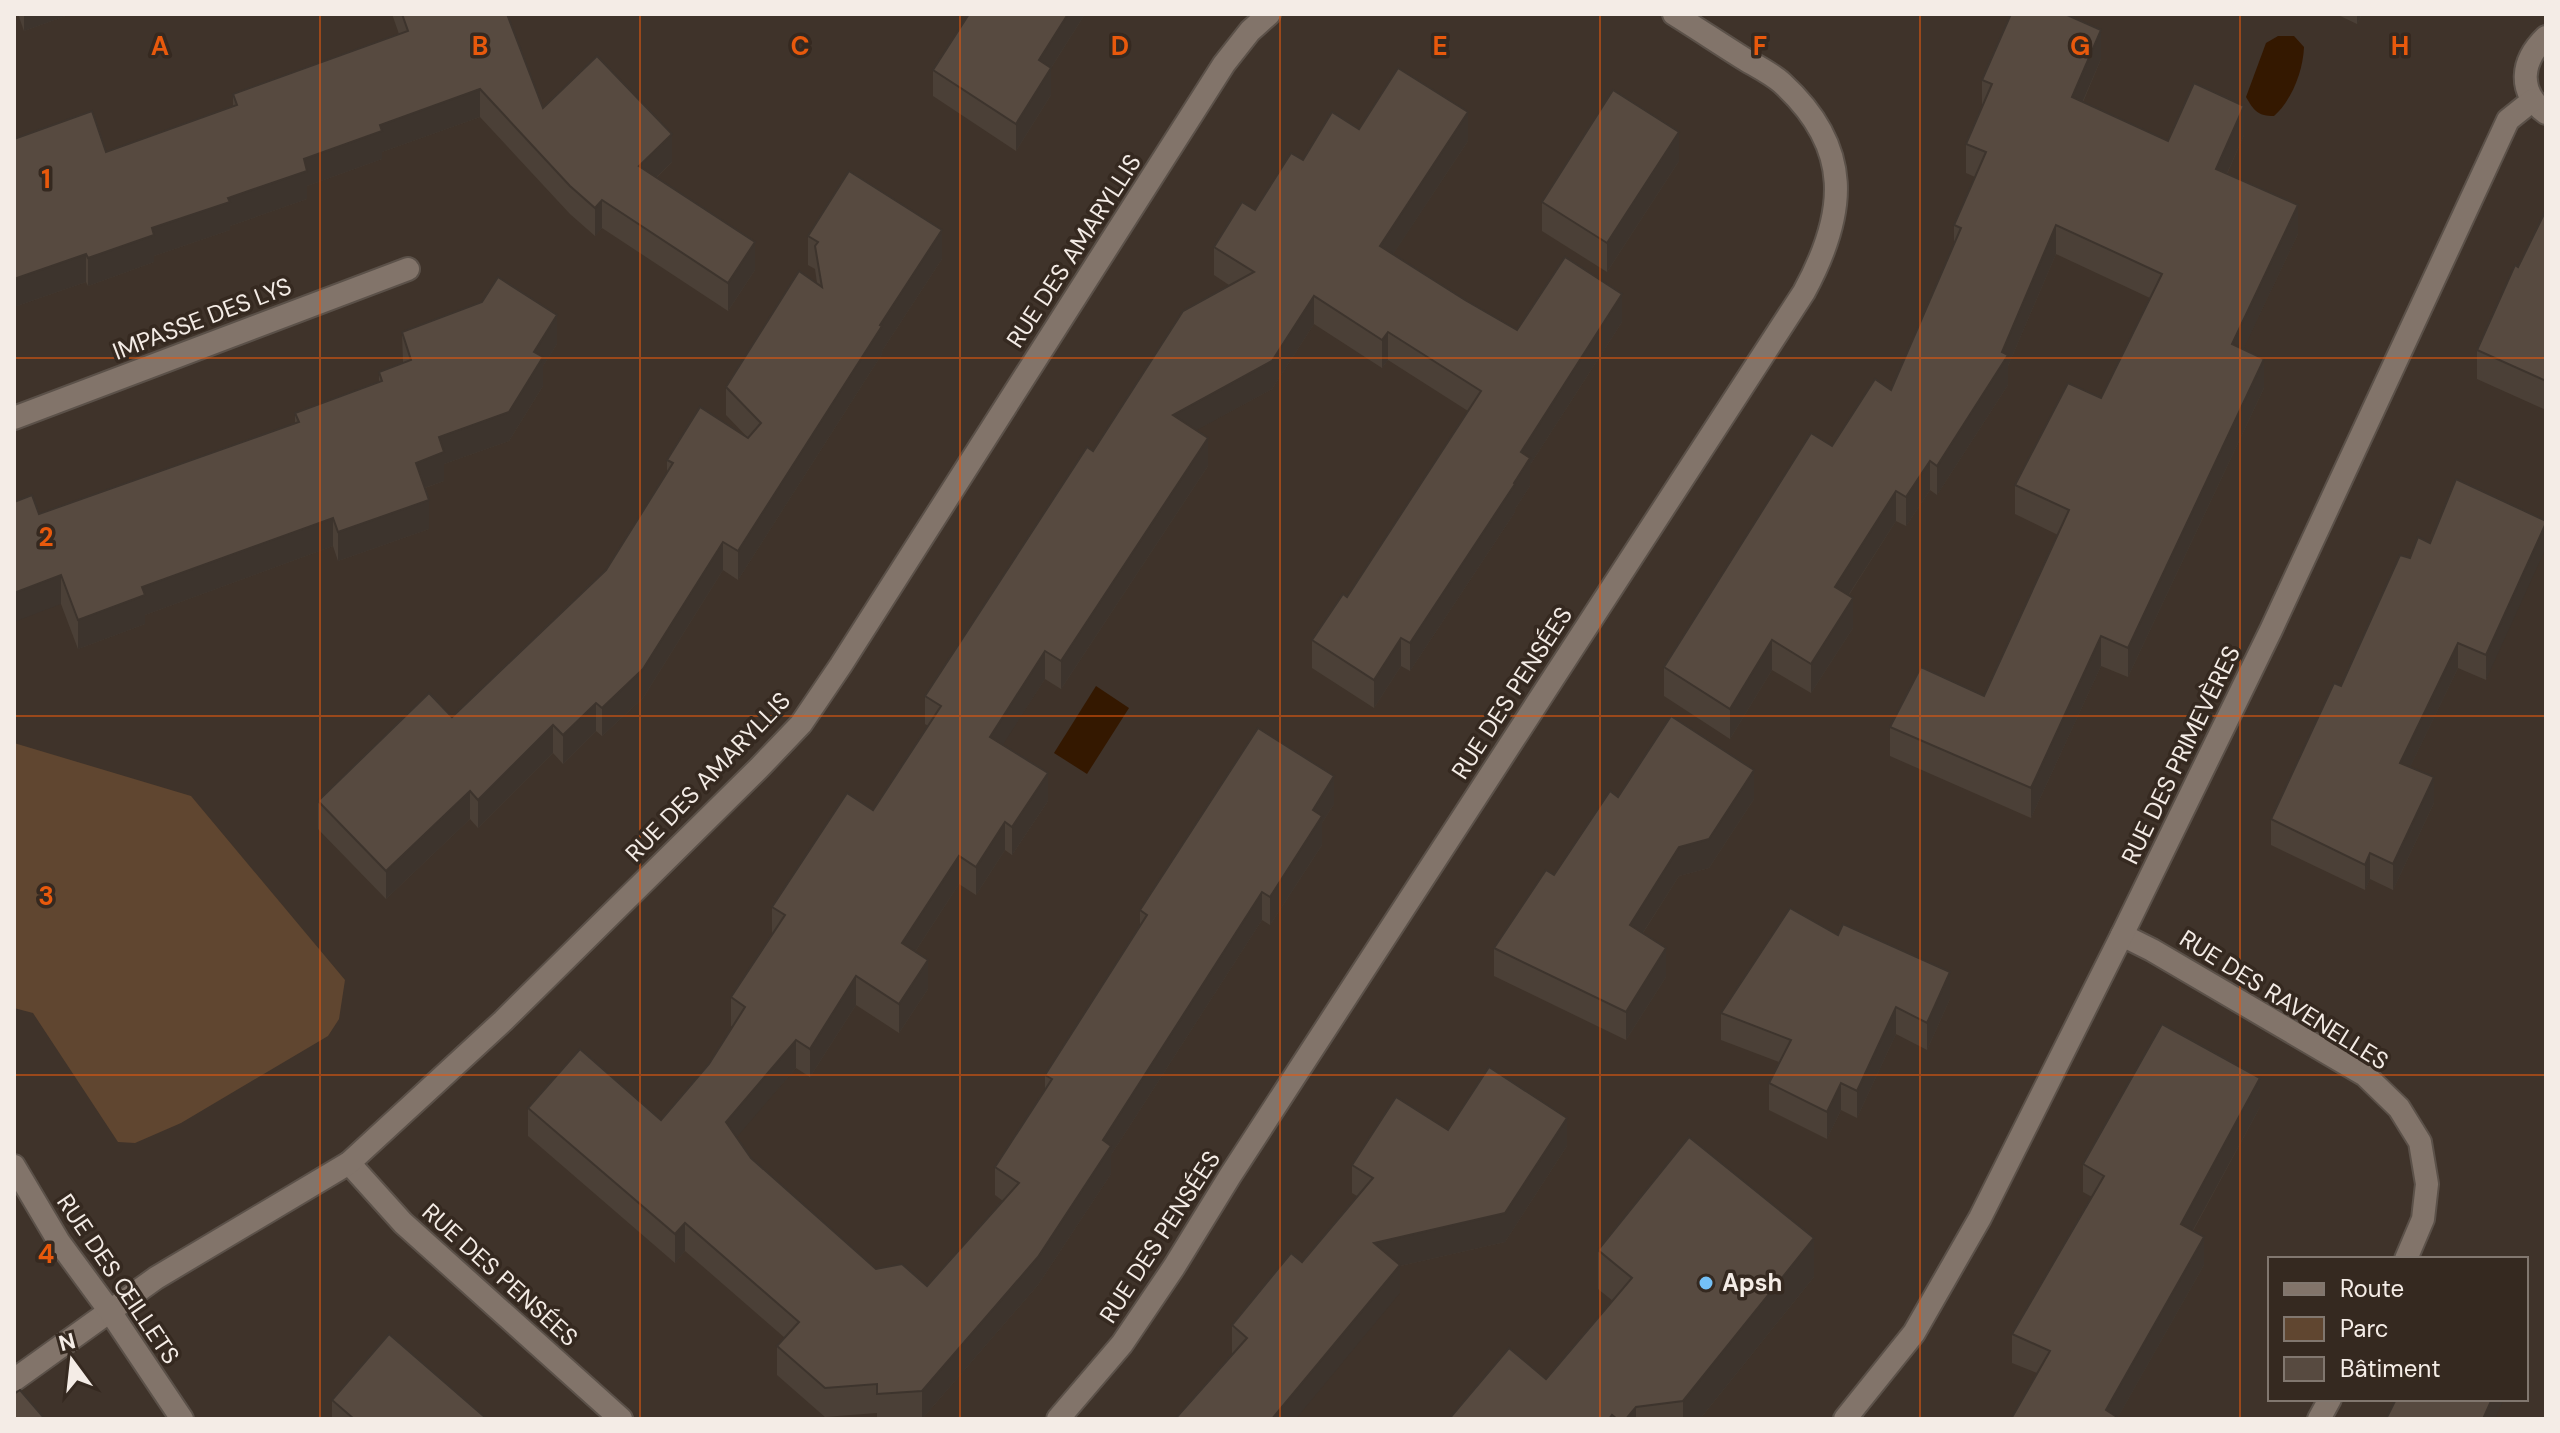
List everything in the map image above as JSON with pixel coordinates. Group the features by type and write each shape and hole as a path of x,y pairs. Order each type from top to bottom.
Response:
{"street":[{"name":"RUE DES AMARYLLIS","path":"14,1380 109,1310 190,1257 349,1163 503,1021 801,724 1224,64 1250,31 1269,14"},
{"name":"RUE DES PENSÉES","path":"1058,1419 1122,1344 1174,1267 1821,261 1831,231 1838,191 1830,149 1810,113 1780,82 1674,14"},
{"path":"2540,107 2525,77 2527,61 2535,47 2546,37"},
{"name":"RUE DES PRIMEVÈRES","path":"1845,1419 1914,1333 1980,1218 2271,630 2508,120 2540,107"},
{"name":"IMPASSE DES LYS","path":"14,418 408,269"},
{"name":"RUE DES RAVENELLES","path":"2122,935 2365,1075 2399,1108 2420,1142 2427,1184 2423,1219 2407,1257"},
{"name":"RUE DES PENSÉES","path":"349,1163 403,1223 621,1419"},
{"name":"RUE DES ŒILLETS","path":"14,1166 59,1242 182,1419"},
{"path":"2319,1419 2329,1401"}],"green space":[{"path":"14,743 191,796 345,980 339,1019 328,1036 181,1123 135,1143 118,1142 33,1013 14,1008"}],"shaded area":[{"path":"2278,36 2294,36 2304,47 2303,56 2291,93 2274,116 2269,116 2257,112 2246,97 2266,43"},
{"path":"1096,686 1129,708 1087,774 1054,753"}],"building":[{"path":"402,14 507,14 543,108 597,56 672,134 639,166 755,242 728,283 602,200 595,208 570,186 480,89 380,125 382,131 304,159 307,171 228,198 230,202 152,228 154,235 14,279 14,139 92,111 106,152 237,105 233,94 408,31"},
{"path":"969,14 1068,14 1039,60 1051,68 1016,124 933,70"},
{"path":"2011,14 2065,14 2101,30 2072,97 2168,141 2194,83 2244,106 2216,169 2298,205 2232,344 2264,359 2128,648 2101,636 2031,788 1890,727 1921,667 1984,696 2069,510 2015,485 2068,383 2101,398 2162,274 2056,225 2002,352 2008,355 1937,466 1930,461 1906,497 1896,491 1835,587 1853,598 1811,664 1772,640 1730,709 1664,667 1811,433 1832,446 1875,379 1891,390 1961,228 1954,225 1986,152 1966,144 1992,84 1982,80"},
{"path":"1398,68 1468,112 1380,246 1517,330 1565,257 1622,294 1521,452 1530,458 1515,484 1410,643 1401,638 1374,680 1312,640 1343,594 1347,597 1481,391 1388,332 1382,340 1314,296 1272,361 1173,415 1208,438 1061,661 1045,651 990,737 1048,773 1012,827 1005,822 976,867 959,856 902,943 928,960 899,1004 856,976 810,1049 796,1040 726,1122 751,1158 876,1269 902,1264 927,1286 1019,1183 995,1167 1052,1079 1045,1075 1147,915 1140,910 1258,728 1334,776 1313,810 1322,816 1270,897 1262,892 1103,1140 1111,1146 1038,1257 922,1391 877,1394 877,1384 825,1388 777,1346 799,1322 685,1223 675,1234 528,1108 580,1049 661,1120 709,1064 745,1007 731,997 785,915 772,907 847,793 873,810 941,706 925,696 1087,447 1093,451 1183,311 1254,272 1214,247 1242,202 1255,210 1291,153 1303,160 1332,112 1359,129"},
{"path":"1613,90 1679,132 1607,243 1542,202"},
{"path":"849,171 942,230 738,551 723,542 643,669 602,708 596,703 563,735 553,725 478,800 470,791 386,871 318,801 429,693 452,717 606,570 673,463 667,460 700,407 748,438 761,423 726,387 799,271 822,287 815,246 818,242 808,236"},
{"path":"2546,210 2546,381 2477,350 2515,265 2518,267"},
{"path":"498,277 557,315 534,352 543,357 509,412 439,437 444,452 416,463 429,500 338,532 333,518 142,587 145,595 78,620 61,575 14,593 14,502 32,495 39,514 299,422 295,413 382,381 379,372 411,360 402,332 482,302"},
{"path":"2456,479 2546,523 2486,655 2458,643 2400,763 2434,777 2393,864 2370,853 2365,865 2271,819 2334,683 2341,686 2400,555 2410,558 2418,537 2430,543"},
{"path":"1671,716 1754,770 1709,839 1679,847 1630,925 1666,948 1626,1012 1494,948 1546,870 1554,875 1610,791 1618,797"},
{"path":"1790,908 1838,935 1843,924 1950,972 1927,1023 1896,1007 1857,1091 1841,1083 1827,1112 1769,1083 1791,1040 1721,1013"},
{"path":"2162,1024 2260,1078 2181,1224 2204,1237 2106,1410 2120,1419 2011,1419 2050,1351 2012,1334 2104,1176 2083,1164"},
{"path":"1489,1067 1567,1118 1505,1213 1374,1243 1400,1265 1272,1419 1175,1419 1247,1338 1232,1325 1291,1253 1302,1262 1373,1178 1352,1165 1396,1097 1448,1130"},
{"path":"1689,1137 1814,1238 1683,1401 1636,1407 1626,1419 1617,1419 1612,1415 1609,1419 1449,1419 1509,1348 1546,1379 1632,1278 1598,1250"},
{"path":"389,1334 487,1419 354,1419 332,1400"},
{"path":"20,1390 45,1419 14,1419 14,1394"},
{"path":"2395,1401 2491,1401 2483,1419 2386,1419"}],"place":[{"name":"Apsh","path":"1706,1283"}]}
